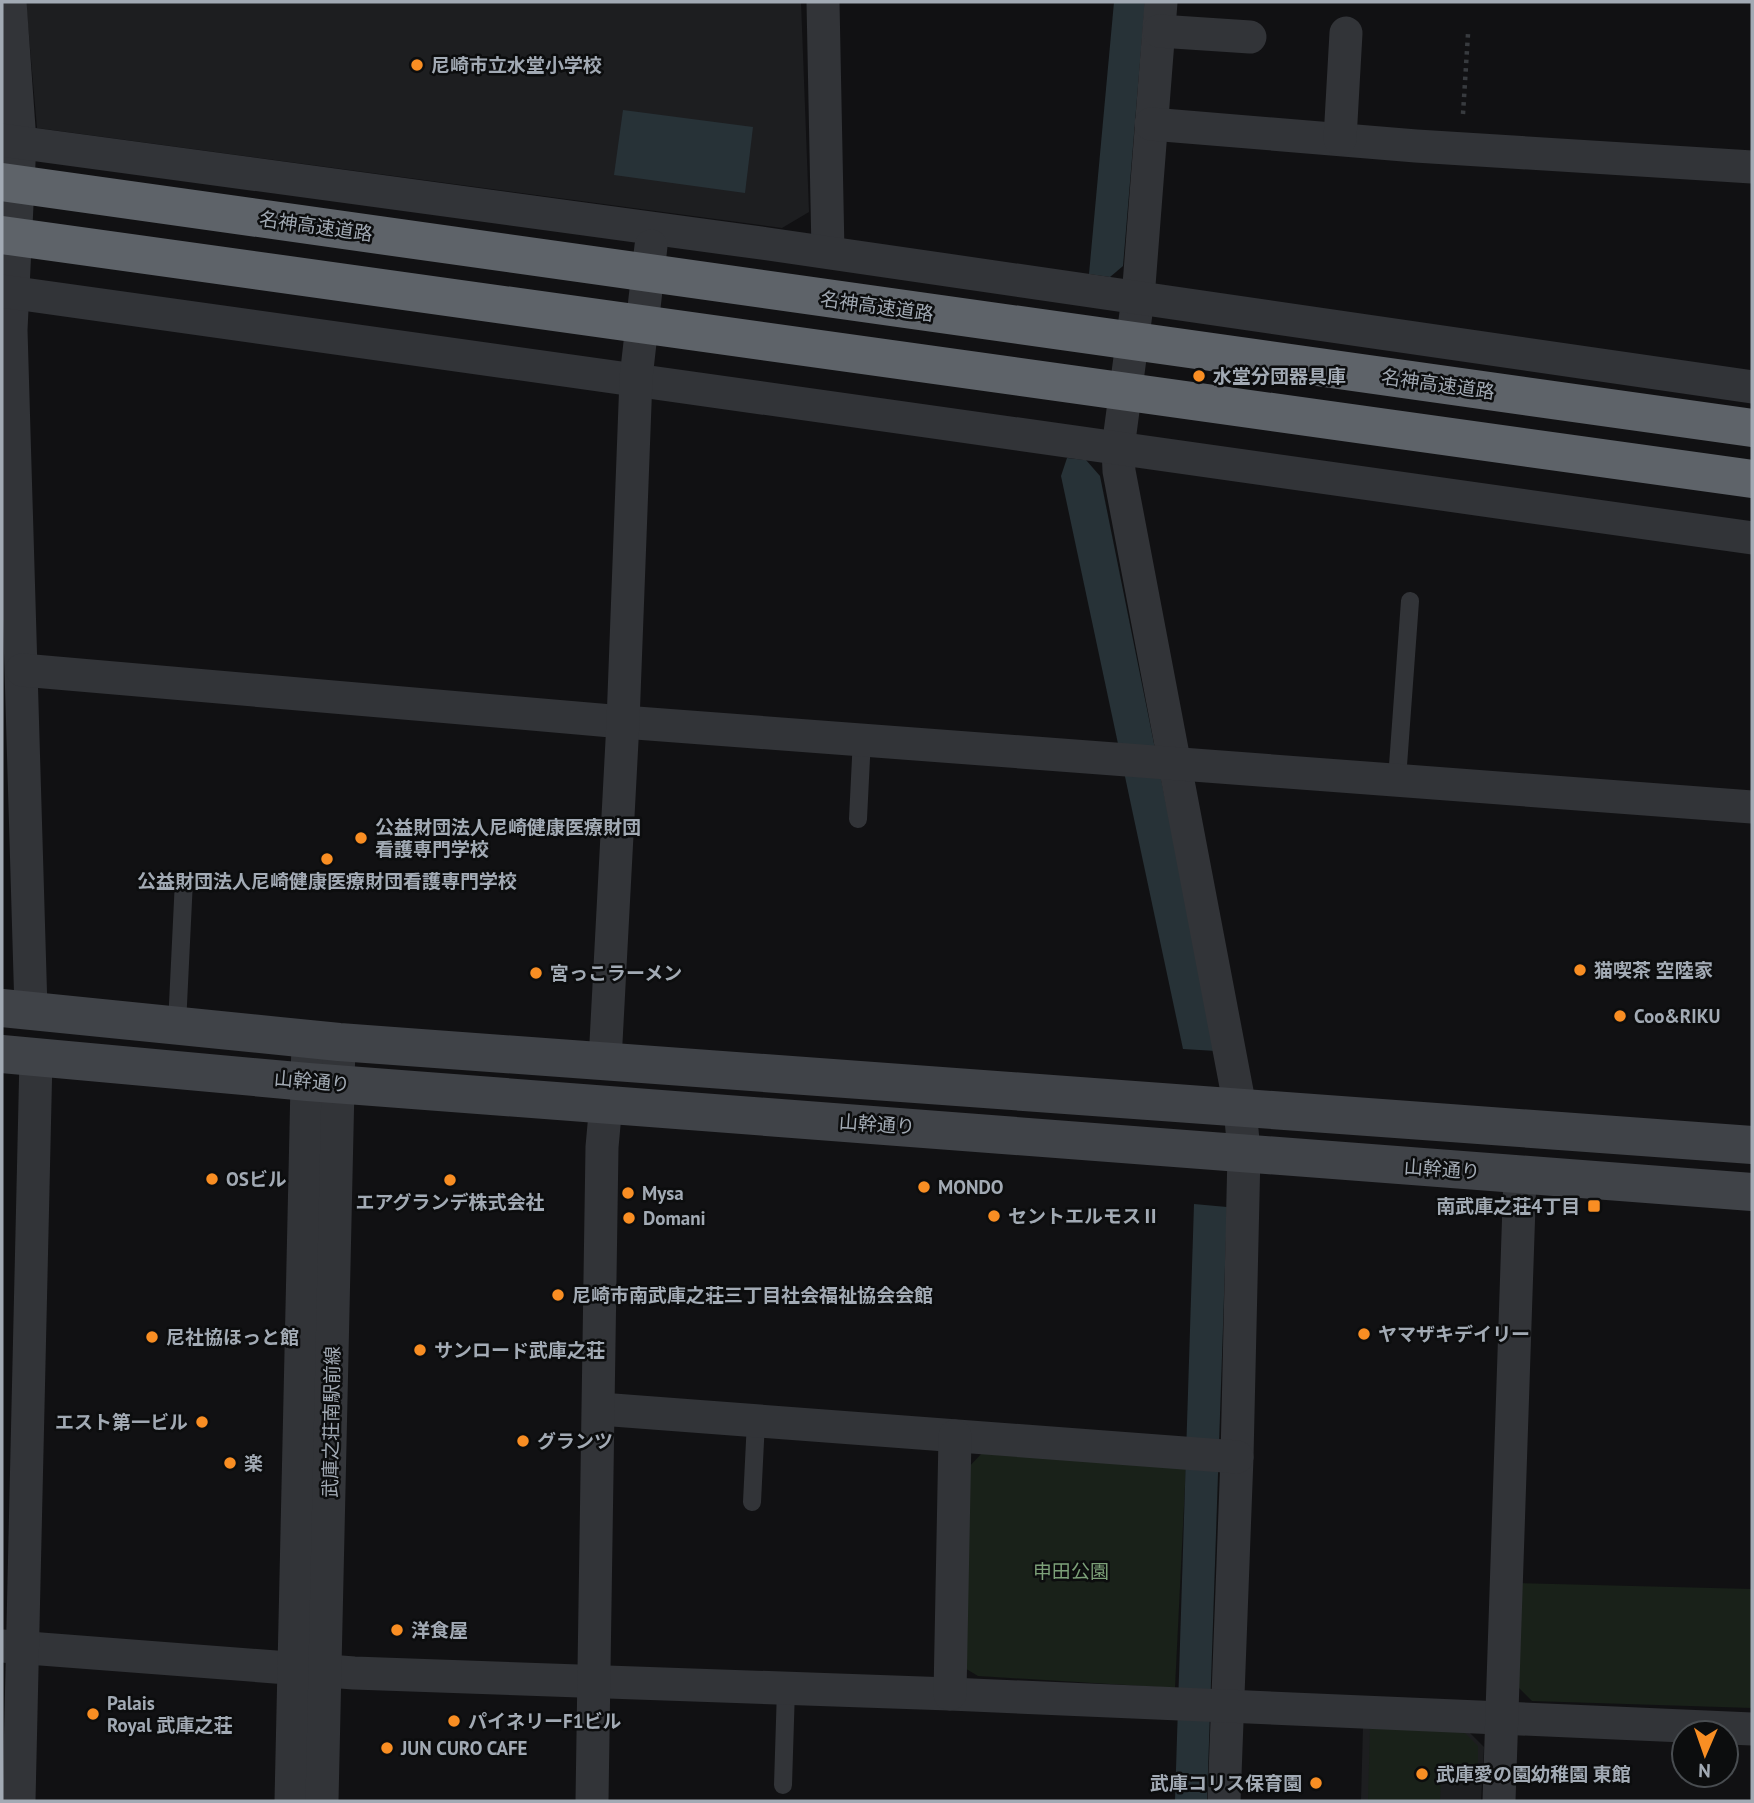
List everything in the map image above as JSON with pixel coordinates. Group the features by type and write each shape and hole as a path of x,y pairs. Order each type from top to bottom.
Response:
{"highway":[{"name":"名神高速道路","path":"2,182 1752,428"},
{"path":"2,235 1752,479"}],"street":[{"path":"10,2 8,446 22,670 12,743 17,1009 324,1041 1752,1145"},
{"path":"823,2 828,252"},
{"path":"1224,1801 1222,1708 1244,1153 1240,1107 1167,761 1119,471 1118,448 1138,298 1160,16 1250,37"},
{"path":"1340,139 1346,33"},
{"path":"1151,124 1462,149 1752,167"},
{"path":"11,141 828,252 1752,387"},
{"path":"605,1061 623,722 636,378 653,228"},
{"path":"7,292 636,378 1752,538"},
{"path":"22,670 623,722 1121,757 1752,807"},
{"name":"武庫之荘南駅前線","path":"290,1801 309,1670 324,1041"},
{"path":"19,1055 12,1647 19,1801"},
{"name":"山幹通り","path":"19,1055 323,1083 1752,1192"},
{"path":"592,1801 602,1147 606,1103"},
{"path":"1499,1801 1520,1175"},
{"path":"600,1409 1232,1457"},
{"path":"950,1694 955,1436"},
{"path":"12,1647 309,1670 594,1683 950,1694 1222,1708 1752,1729"},
{"name":"武庫之荘南駅前線","path":"309,1670 322,1801"}],"lane":[{"path":"1397,779 1410,601"},
{"path":"858,819 862,738"},
{"path":"177,1025 184,880"},
{"path":"752,1502 756,1420"},
{"path":"783,1785 786,1689"}],"path":[{"path":"1462,149 1468,34"}],"shaded area":[{"name":"尼崎市立水堂小学校","path":"26,2 801,2 809,212 782,228 37,128"},
{"path":"1114,2 1145,2 1123,266 1110,277 1089,274"},
{"path":"623,110 753,127 745,193 614,175"},
{"path":"1067,458 1086,460 1100,476 1216,1051 1183,1049 1061,476"},
{"path":"1194,1204 1227,1207 1207,1801 1175,1801"},
{"name":"武庫愛の園幼稚園 東館","path":"1363,1726 1468,1731 1484,1747 1481,1801 1361,1801"}],"green space":[{"name":"申田公園","path":"982,1453 1186,1465 1175,1688 978,1676 958,1664 966,1470"},
{"path":"1519,1583 1752,1589 1752,1708 1532,1701 1517,1686"},
{"name":"武庫愛の園幼稚園 東館","path":"1370,1728 1464,1732 1478,1746 1478,1764 1464,1764 1441,1781 1440,1801 1368,1801"}],"place":[{"name":"尼崎市立水堂小学校","path":"417,65"},
{"name":"水堂分団器具庫","path":"1199,376"},
{"name":"公益財団法人尼崎健康医療財団 看護専門学校","path":"361,838"},
{"name":"公益財団法人尼崎健康医療財団看護専門学校","path":"327,859"},
{"name":"猫喫茶 空陸家","path":"1580,970"},
{"name":"宮っこラーメン","path":"536,973"},
{"name":"Coo&RIKU","path":"1620,1016"},
{"name":"OSビル","path":"212,1179"},
{"name":"エアグランデ株式会社","path":"450,1180"},
{"name":"MONDO","path":"924,1187"},
{"name":"Mysa","path":"628,1193"},
{"name":"南武庫之荘4丁目","path":"1594,1206"},
{"name":"セントエルモスⅡ","path":"994,1216"},
{"name":"Domani","path":"629,1218"},
{"name":"尼崎市南武庫之荘三丁目社会福祉協会会館","path":"558,1295"},
{"name":"ヤマザキデイリー","path":"1364,1334"},
{"name":"尼社協ほっと館","path":"152,1337"},
{"name":"サンロード武庫之荘","path":"420,1350"},
{"name":"エスト第一ビル","path":"202,1422"},
{"name":"グランツ","path":"523,1441"},
{"name":"楽","path":"230,1463"},
{"name":"洋食屋","path":"397,1630"},
{"name":"Palais Royal 武庫之荘","path":"93,1714"},
{"name":"パイネリーF1ビル","path":"454,1721"},
{"name":"JUN CURO CAFE","path":"387,1748"},
{"name":"武庫愛の園幼稚園 東館","path":"1422,1774"},
{"name":"武庫コリス保育園","path":"1316,1783"}]}
